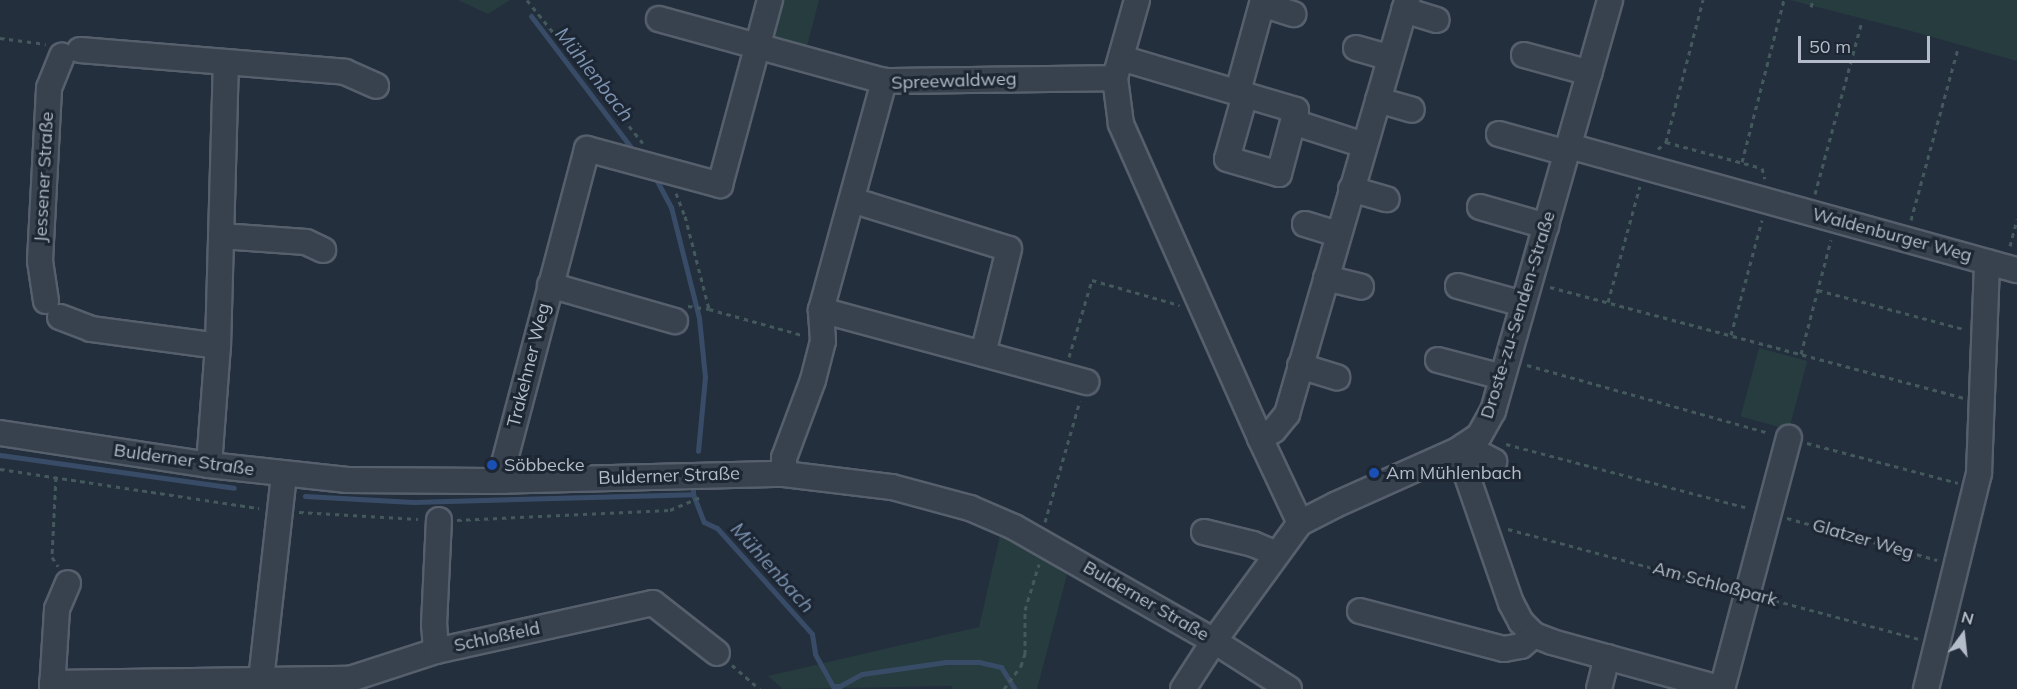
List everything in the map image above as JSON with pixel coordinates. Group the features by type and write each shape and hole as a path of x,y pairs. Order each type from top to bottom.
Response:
{"street":[{"name":"Trakehner Weg","path":"504,481 503,467 587,149 720,185 770,0"},
{"path":"1137,0 1118,68 1120,124 1300,523"},
{"name":"Droste-zu-Senden-Straße","path":"1183,689 1214,641 1300,523 1335,504 1461,448 1479,436 1493,411 1502,377 1528,309 1546,225 1610,0"},
{"path":"1118,68 1242,93 1296,110 1279,174 1227,159 1242,93 1262,2 1293,14"},
{"path":"1260,438 1274,430 1287,414 1406,5 1436,20"},
{"path":"659,19 884,81"},
{"path":"1356,48 1390,58"},
{"path":"67,51 345,72 376,86"},
{"name":"Jessener Straße","path":"67,51 49,88 39,261 53,309 91,328 218,346"},
{"path":"1524,55 1590,73"},
{"path":"209,465 218,346 226,64"},
{"name":"Spreewaldweg","path":"784,474 784,458 813,380 823,341 821,310 884,81 1118,68"},
{"path":"1377,100 1412,110"},
{"path":"1293,122 1364,145"},
{"name":"Waldenburger Weg","path":"1499,134 1645,167 2003,266"},
{"path":"1351,189 1387,199"},
{"path":"852,200 1009,249 983,354"},
{"path":"1480,207 1546,225"},
{"path":"1305,224 1338,234"},
{"path":"221,236 306,242 322,250"},
{"path":"1926,689 1977,488 1986,335 2003,266"},
{"path":"1326,278 1361,287"},
{"name":"Trakehner Weg","path":"550,285 682,313"},
{"path":"1458,286 1528,309"},
{"path":"821,310 1075,380"},
{"path":"1438,360 1502,377"},
{"path":"1300,366 1337,377"},
{"name":"Bulderner Straße","path":"0,433 209,465 284,474 411,482 784,474 880,485 970,508 1049,545 1214,641 1289,689"},
{"path":"1496,451 1461,448 1510,603 1521,622 1534,635 1722,689 1789,438"},
{"path":"261,685 284,474"},
{"path":"436,651 434,625 439,520"},
{"path":"1204,532 1253,544 1276,554"},
{"name":"Schloßfeld","path":"68,583 57,609 52,686 261,685 350,679 436,651 653,603 717,653"},
{"path":"1360,611 1504,649 1521,646 1534,635"},
{"path":"1599,689 1607,657"}],"path":[{"path":"1608,303 1648,156 1666,142 1704,0"},
{"path":"1742,162 1784,0"},
{"path":"1811,7 1813,0"},
{"path":"1810,213 1862,21"},
{"path":"0,38 67,51"},
{"path":"1906,239 1958,48"},
{"path":"1666,142 1762,168 1770,192 1731,335"},
{"path":"2003,266 2017,219"},
{"path":"1836,220 1802,354 1982,403"},
{"path":"1045,523 1075,380 1092,280 1203,312"},
{"name":"Droste-zu-Senden-Straße","path":"1543,285 1802,354"},
{"path":"1818,290 1986,335"},
{"path":"682,313 709,309 823,341"},
{"name":"Droste-zu-Senden-Straße","path":"1521,363 1789,438"},
{"path":"1789,438 1977,488"},
{"name":"Droste-zu-Senden-Straße","path":"1496,451 1769,513"},
{"path":"0,469 280,511 439,520 670,510 703,496"},
{"path":"56,477 52,557 68,583"},
{"name":"Glatzer Weg","path":"1769,513 1958,566"},
{"name":"Am Schloßpark","path":"1501,528 1938,645"},
{"path":"1004,689 1014,676 1025,654 1025,610 1041,561"},
{"path":"717,653 760,689"}],"green space":[{"path":"458,0 510,0 488,14"},
{"path":"782,0 819,0 806,50 772,41"},
{"path":"1790,0 2017,0 2017,61 1911,31"},
{"path":"1759,348 1807,361 1789,430 1741,417"},
{"path":"1001,531 1067,575 1037,689 952,689 952,686 783,689 768,676 979,627"}],"waterway":[{"name":"Mühlenbach","path":"531,16 634,151"},
{"name":"Mühlenbach","path":"656,179 671,207 699,318 705,377 698,451"},
{"path":"0,455 234,488"},
{"name":"Mühlenbach","path":"693,489 704,522 717,528 812,634 815,654 833,686 840,686 862,674 946,662 979,662 1001,667 1015,689"},
{"path":"305,496 413,502 693,494"}],"place":[{"name":"Söbbecke","path":"492,465"},
{"name":"Am Mühlenbach","path":"1374,473"}]}
